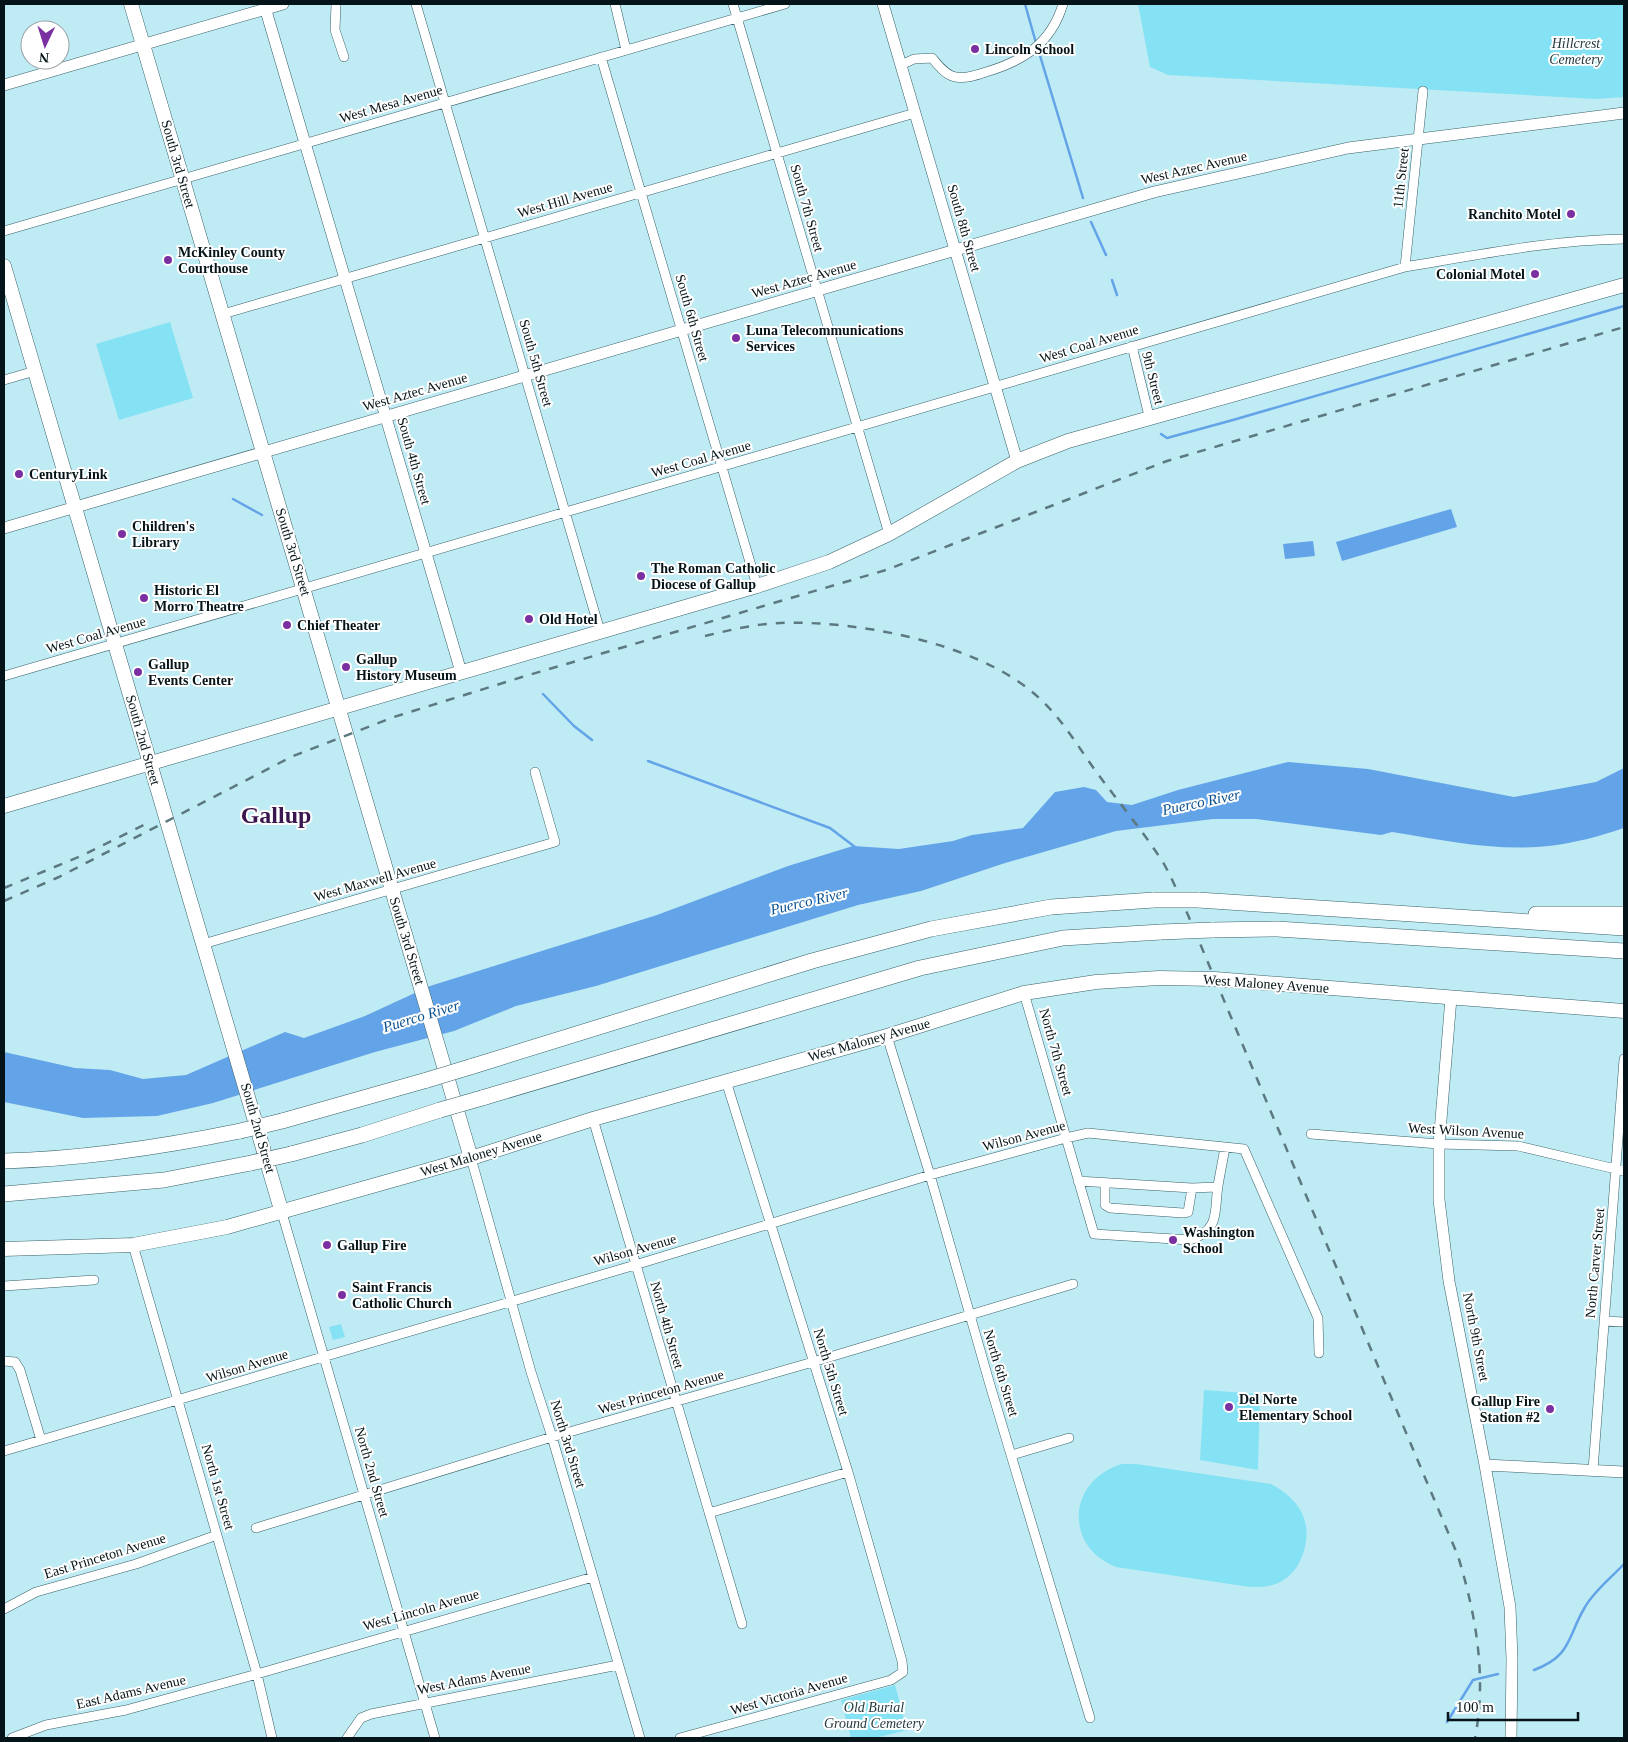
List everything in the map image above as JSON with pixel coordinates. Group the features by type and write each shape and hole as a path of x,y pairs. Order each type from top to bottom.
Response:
{"highway":[{"path":"4,1161 104,1154 178,1144 282,1121 427,1080 812,961 931,929 1051,907 1154,900 1198,900 1624,928"},
{"path":"1402,913 1624,914"},
{"path":"4,1194 164,1180 291,1154 362,1135 440,1110 920,968 1063,938 1161,932 1277,929 1624,951"},
{"path":"1540,945 1624,959"}],"main road":[{"name":"South 3rd Street","path":"131,4 471,1158"},
{"path":"4,85 265,6 283,4"},
{"name":"South 8th Street","path":"883,4 1017,461"},
{"path":"265,6 305,144"},
{"name":"West Aztec Avenue","path":"4,528 1154,192 1348,148 1624,112"},
{"name":"South 4th Street","path":"305,144 461,672"},
{"name":"South 2nd Street","path":"4,266 282,1213"},
{"path":"4,806 757,586 829,562 889,534 1017,461 1068,441 1149,416 1624,285"},
{"name":"West Maloney Avenue","path":"4,1249 133,1245 227,1228 471,1158 593,1119 887,1036 1024,993 1096,982 1159,978 1215,980 1624,1011"},
{"name":"North 9th Street","path":"1451,998 1439,1144 1439,1200 1450,1281 1510,1607 1512,1659 1511,1738"},
{"path":"1485,1465 1624,1472"}],"street":[{"path":"336,4 335,30 344,57"},
{"path":"416,4 444,103"},
{"path":"615,4 626,50"},
{"name":"South 7th Street","path":"733,4 889,534"},
{"name":"West Mesa Avenue","path":"4,231 785,4"},
{"path":"901,65 914,59 932,58 940,68 954,78 971,77 1016,63 1047,37 1063,4"},
{"name":"South 6th Street","path":"601,57 757,586"},
{"name":"11th Street","path":"1405,267 1423,91"},
{"name":"South 5th Street","path":"444,103 600,632"},
{"name":"West Hill Avenue","path":"223,314 915,113"},
{"path":"1596,240 1624,234"},
{"path":"1596,240 1624,239"},
{"name":"West Coal Avenue","path":"4,676 1405,267 1471,256 1596,240"},
{"name":"9th Street","path":"1132,346 1149,416"},
{"path":"4,380 34,371"},
{"name":"West Maxwell Avenue","path":"203,944 555,842 535,772"},
{"name":"North 7th Street","path":"1024,993 1094,1234 1168,1240 1197,1238 1204,1234 1217,1215 1217,1187"},
{"name":"North 6th Street","path":"887,1036 930,1175 1090,1718"},
{"name":"North Carver Street","path":"1593,1470 1604,1321 1620,1171 1624,1059"},
{"name":"North 5th Street","path":"726,1081 848,1472 902,1661 903,1672"},
{"name":"North 4th Street","path":"593,1119 742,1624"},
{"name":"Wilson Avenue","path":"4,1451 635,1265 930,1175 1088,1133 1244,1149 1318,1318 1319,1353"},
{"name":"West Wilson Avenue","path":"1311,1134 1439,1144 1518,1146 1620,1171"},
{"path":"1078,1182 1110,1182 1192,1188 1217,1187 1225,1147"},
{"name":"North 3rd Street","path":"471,1158 493,1231 510,1301 640,1738"},
{"path":"1105,1183 1105,1205 1110,1208 1183,1213 1188,1212 1192,1188"},
{"name":"North 2nd Street","path":"282,1213 326,1357 364,1496 435,1738"},
{"name":"North 1st Street","path":"133,1245 257,1674 272,1738"},
{"path":"4,1286 94,1280"},
{"name":"West Princeton Avenue","path":"256,1528 552,1437 1074,1284"},
{"path":"1604,1321 1624,1322"},
{"path":"4,1361 14,1362 20,1370 40,1440"},
{"path":"1012,1455 1069,1438"},
{"path":"709,1512 848,1472"},
{"name":"East Princeton Avenue","path":"4,1609 36,1592 136,1564 217,1535"},
{"name":"West Lincoln Avenue","path":"257,1674 593,1577"},
{"name":"West Adams Avenue","path":"346,1738 361,1718 424,1703 618,1665"},
{"name":"West Victoria Avenue","path":"680,1738 891,1680 903,1672"},
{"name":"East Adams Avenue","path":"12,1738 46,1725 126,1710 257,1674"}],"green space":[{"name":"Hillcrest Cemetery","path":"1138,4 1624,4 1624,97 1596,99 1168,75 1150,67"},
{"path":"170,322 193,398 119,420 96,344"},
{"path":"341,1324 345,1337 333,1340 329,1327"},
{"path":"1204,1390 1260,1394 1258,1470 1200,1460"},
{"path":"1122,1464 1136,1464 1271,1484 1291,1498 1303,1515 1307,1536 1301,1559 1293,1572 1284,1580 1277,1584 1258,1587 1116,1567 1099,1557 1087,1544 1080,1529 1079,1514 1082,1498 1091,1484 1104,1472"},
{"name":"Old Burial Ground Cemetery","path":"895,1685 907,1730 875,1738 851,1738 841,1700"}],"water":[{"path":"1451,509 1457,527 1342,561 1336,542"},
{"path":"1313,541 1315,556 1285,559 1283,544"},
{"name":"Puerco River","path":"1288,762 1368,769 1514,797 1596,782 1624,768 1624,828 1578,841 1529,847 1470,844 1392,832 1381,835 1256,819 1213,819 1116,831 1002,864 921,891 858,905 596,986 516,1006 454,1031 375,1052 213,1103 157,1116 83,1118 4,1102 4,1052 75,1068 110,1070 143,1079 186,1075 285,1032 304,1038 365,1016 430,986 657,915 788,866 853,846 899,849 953,841 972,835 1023,828 1055,792 1084,787 1096,790 1107,802 1132,805 1178,790"}],"waterway":[{"path":"1025,4 1036,43"},
{"path":"1038,49 1083,198"},
{"path":"1091,222 1106,255"},
{"path":"1112,280 1117,295"},
{"path":"1161,434 1167,438 1233,420 1624,306"},
{"path":"233,499 262,515"},
{"path":"543,694 574,726 592,740"},
{"path":"648,761 830,828 855,847"},
{"path":"1534,1670 1546,1665 1562,1652 1589,1601 1624,1564"},
{"path":"1447,1722 1473,1680 1498,1674"}],"railway":[{"path":"4,901 59,877 293,756 394,717 522,677 886,570 1167,461 1624,327"},
{"path":"705,636 742,628 780,623 843,625 912,638 945,647 977,659 1006,674 1031,691 1048,707 1155,851 1164,864 1188,915 1458,1556 1470,1601 1478,1646 1480,1692 1475,1738"},
{"path":"4,888 81,856 148,823"}],"place":[{"name":"Lincoln School","path":"975,49"},
{"name":"Ranchito Motel","path":"1571,214"},
{"name":"McKinley County Courthouse","path":"168,260"},
{"name":"Colonial Motel","path":"1535,274"},
{"name":"Luna Telecommunications Services","path":"736,338"},
{"name":"CenturyLink","path":"19,474"},
{"name":"Children's Library","path":"122,534"},
{"name":"The Roman Catholic Diocese of Gallup","path":"641,576"},
{"name":"Historic El Morro Theatre","path":"144,598"},
{"name":"Old Hotel","path":"529,619"},
{"name":"Chief Theater","path":"287,625"},
{"name":"Gallup History Museum","path":"346,667"},
{"name":"Gallup Events Center","path":"138,672"},
{"name":"Washington School","path":"1173,1240"},
{"name":"Gallup Fire","path":"327,1245"},
{"name":"Saint Francis Catholic Church","path":"342,1295"},
{"name":"Del Norte Elementary School","path":"1229,1407"},
{"name":"Gallup Fire Station #2","path":"1550,1409"}],"district":[{"name":"Gallup","path":"276,815"}]}
